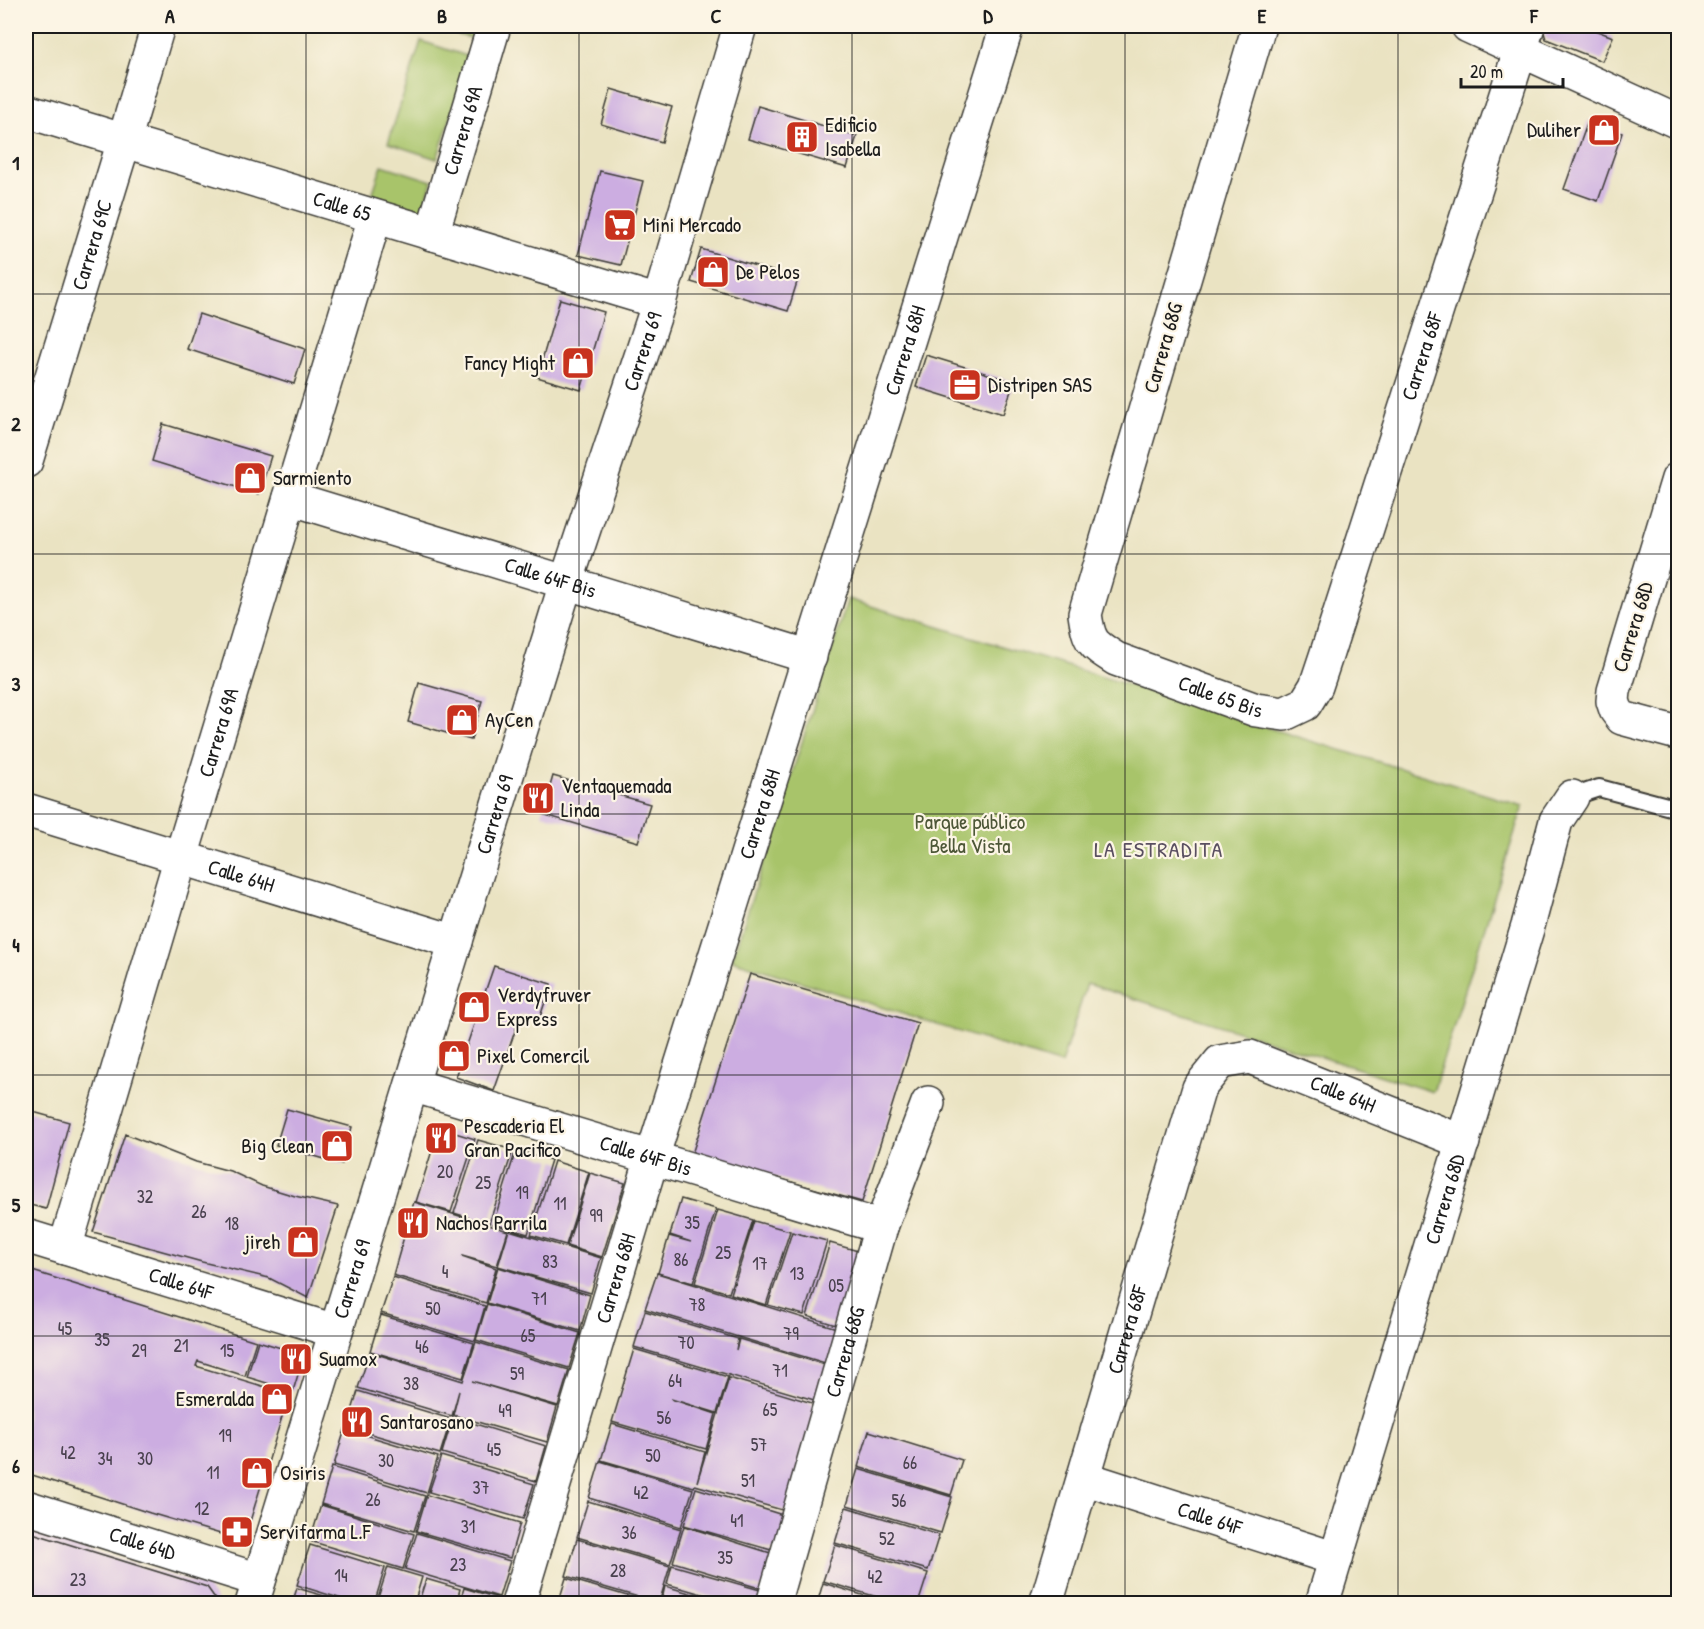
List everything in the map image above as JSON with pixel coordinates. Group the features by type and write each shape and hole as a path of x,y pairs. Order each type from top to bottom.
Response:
{"street":[{"name":"Carrera 69C","path":"26,461 158,26"},
{"name":"Carrera 69A","path":"432,234 494,26"},
{"name":"Carrera 69","path":"255,1592 566,583 659,302 740,26"},
{"name":"Carrera 68H","path":"518,1604 652,1158 1007,26"},
{"name":"Carrera 68G","path":"1116,659 1099,648 1088,636 1085,614 1258,26"},
{"path":"1468,26 1524,38 1678,122"},
{"name":"Carrera 68F","path":"1316,686 1524,38"},
{"name":"Calle 65","path":"26,111 659,302"},
{"name":"Carrera 69A","path":"65,1248 180,857 375,217"},
{"name":"Carrera 68D","path":"1678,479 1617,680 1613,701 1622,718 1678,733"},
{"name":"Calle 64F Bis","path":"290,498 810,657"},
{"name":"Calle 65 Bis","path":"1116,659 1256,710 1284,714 1305,704 1316,686"},
{"name":"Carrera 68D","path":"1322,1604 1528,927 1556,821 1572,797"},
{"name":"Calle 64H","path":"26,810 456,942"},
{"name":"Calle 64H","path":"1220,1062 1250,1057 1463,1142"},
{"name":"Carrera 68F","path":"1046,1604 1199,1088 1220,1062"},
{"name":"Calle 64F Bis","path":"412,1086 881,1227"},
{"name":"Carrera 68G","path":"773,1604 881,1227 928,1103"},
{"name":"Calle 64F","path":"26,1236 335,1330"},
{"name":"Calle 64F","path":"1084,1478 1336,1559"},
{"name":"Calle 64D","path":"26,1507 255,1592"}],"lane":[{"path":"1572,797 1599,788 1678,809"}],"green space":[{"path":"425,26 480,26 475,39"},
{"path":"421,41 470,57 437,159 388,143"},
{"path":"382,165 432,181 422,214 371,198"},
{"name":"Parque público Bella Vista","path":"848,599 1523,806 1433,1092 1087,984 1061,1064 732,960"}],"building":[{"path":"875,26 897,26 895,32"},
{"path":"1542,26 1584,26 1613,37 1602,61 1546,39"},
{"path":"611,89 672,107 662,142 601,124"},
{"name":"Edificio Isabella","path":"758,106 857,136 847,168 748,139"},
{"path":"1588,121 1622,133 1598,201 1564,189"},
{"path":"600,171 643,181 621,265 578,255"},
{"path":"701,249 798,279 788,311 691,282"},
{"path":"560,299 604,312 581,390 537,377"},
{"path":"199,314 305,349 294,384 187,349"},
{"name":"Distripen SAS","path":"926,355 1014,382 1003,414 916,387"},
{"path":"163,424 271,456 259,494 152,461"},
{"path":"419,683 482,701 471,740 408,722"},
{"path":"553,776 650,804 638,842 542,814"},
{"path":"494,966 551,984 539,1020 521,1014 494,1091 456,1077"},
{"path":"750,974 918,1023 862,1202 692,1154"},
{"path":"287,1109 352,1127 342,1164 276,1145"},
{"path":"26,1110 69,1122 46,1209 26,1204"},
{"path":"439,1128 475,1139 451,1212 416,1202"},
{"path":"125,1134 196,1162 230,1171 262,1186 338,1206 308,1298 269,1278 93,1232"},
{"path":"478,1140 513,1150 489,1224 454,1213"},
{"path":"516,1150 551,1160 528,1234 493,1224"},
{"path":"554,1161 589,1172 566,1245 531,1235"},
{"path":"590,1173 625,1183 602,1257 567,1246"},
{"path":"681,1199 716,1209 693,1283 658,1273 669,1236 691,1242 670,1235"},
{"path":"414,1202 508,1231 497,1266 462,1256 496,1268 486,1303 393,1275"},
{"path":"718,1210 753,1220 729,1293 695,1283"},
{"path":"754,1221 790,1231 766,1305 731,1294"},
{"path":"509,1230 601,1258 591,1293 498,1266"},
{"path":"792,1232 827,1241 804,1315 768,1305"},
{"path":"830,1243 865,1253 842,1327 807,1316"},
{"path":"498,1267 590,1295 580,1331 487,1303"},
{"path":"26,1269 256,1341 245,1376 198,1361 196,1366 289,1394 244,1541 26,1473"},
{"path":"657,1273 843,1330 832,1365 645,1309"},
{"path":"393,1277 485,1306 475,1341 381,1313"},
{"path":"487,1304 580,1333 569,1368 476,1340"},
{"path":"645,1311 738,1339 736,1350 739,1339 832,1367 821,1402 634,1347"},
{"path":"381,1315 474,1343 463,1378 370,1351"},
{"path":"258,1341 304,1355 293,1391 247,1377"},
{"path":"476,1342 569,1370 558,1406 472,1381 557,1407 547,1442 453,1415 459,1391 452,1416 358,1388 370,1352 463,1381"},
{"path":"634,1349 728,1377 717,1413 671,1399 716,1414 706,1449 612,1422"},
{"path":"729,1378 822,1406 789,1512 601,1460 612,1424 705,1452 697,1482"},
{"path":"358,1391 451,1419 440,1454 347,1427"},
{"path":"453,1417 546,1446 536,1481 442,1453"},
{"path":"345,1429 438,1457 427,1493 334,1465"},
{"path":"869,1431 962,1460 951,1495 858,1467"},
{"path":"441,1456 534,1484 523,1519 429,1492"},
{"path":"600,1461 693,1489 681,1527 589,1498"},
{"path":"332,1467 425,1496 414,1531 321,1504"},
{"path":"858,1469 952,1497 941,1533 847,1505"},
{"path":"696,1488 789,1517 778,1552 684,1525"},
{"path":"427,1495 520,1523 510,1558 416,1531"},
{"path":"588,1501 681,1529 670,1564 577,1537"},
{"path":"321,1505 414,1534 403,1569 310,1541"},
{"path":"846,1507 939,1535 928,1570 835,1543"},
{"path":"684,1526 777,1555 766,1590 673,1562"},
{"path":"26,1531 207,1587 217,1601 216,1604 26,1604"},
{"path":"417,1533 510,1561 499,1597 405,1569"},
{"path":"577,1539 670,1566 659,1603 566,1576"},
{"path":"310,1545 385,1568 374,1604 358,1604 297,1585"},
{"path":"835,1545 928,1573 918,1604 901,1604 823,1581"},
{"path":"672,1565 767,1592 764,1604 736,1604 667,1584"},
{"path":"388,1567 422,1577 414,1604 376,1604"},
{"path":"566,1578 651,1603 651,1604 558,1604"},
{"path":"426,1579 460,1589 456,1604 418,1604"},
{"path":"823,1583 888,1603 888,1604 817,1604"},
{"path":"665,1586 724,1603 724,1604 661,1604"},
{"path":"297,1588 348,1603 348,1604 292,1604"},
{"path":"464,1588 497,1598 496,1604 459,1604"}],"place":[{"name":"Duliher","path":"1604,130"},
{"name":"Edificio Isabella","path":"802,137"},
{"name":"Mini Mercado","path":"620,225"},
{"name":"De Pelos","path":"713,272"},
{"name":"Fancy Might","path":"578,363"},
{"name":"Distripen SAS","path":"965,385"},
{"name":"Sarmiento","path":"250,478"},
{"name":"AyCen","path":"462,720"},
{"name":"Ventaquemada Linda","path":"538,798"},
{"name":"Verdyfruver Express","path":"474,1007"},
{"name":"Pixel Comercil","path":"454,1056"},
{"name":"Pescaderia El Gran Pacifico","path":"441,1138"},
{"name":"Big Clean","path":"337,1146"},
{"name":"Nachos Parrila","path":"413,1223"},
{"name":"jireh","path":"303,1242"},
{"name":"Suamox","path":"296,1359"},
{"name":"Esmeralda","path":"277,1399"},
{"name":"Santarosano","path":"357,1422"},
{"name":"Osiris","path":"257,1473"},
{"name":"Servifarma L.F","path":"237,1532"}],"district":[{"name":"LA ESTRADITA","path":"1159,849"}]}
